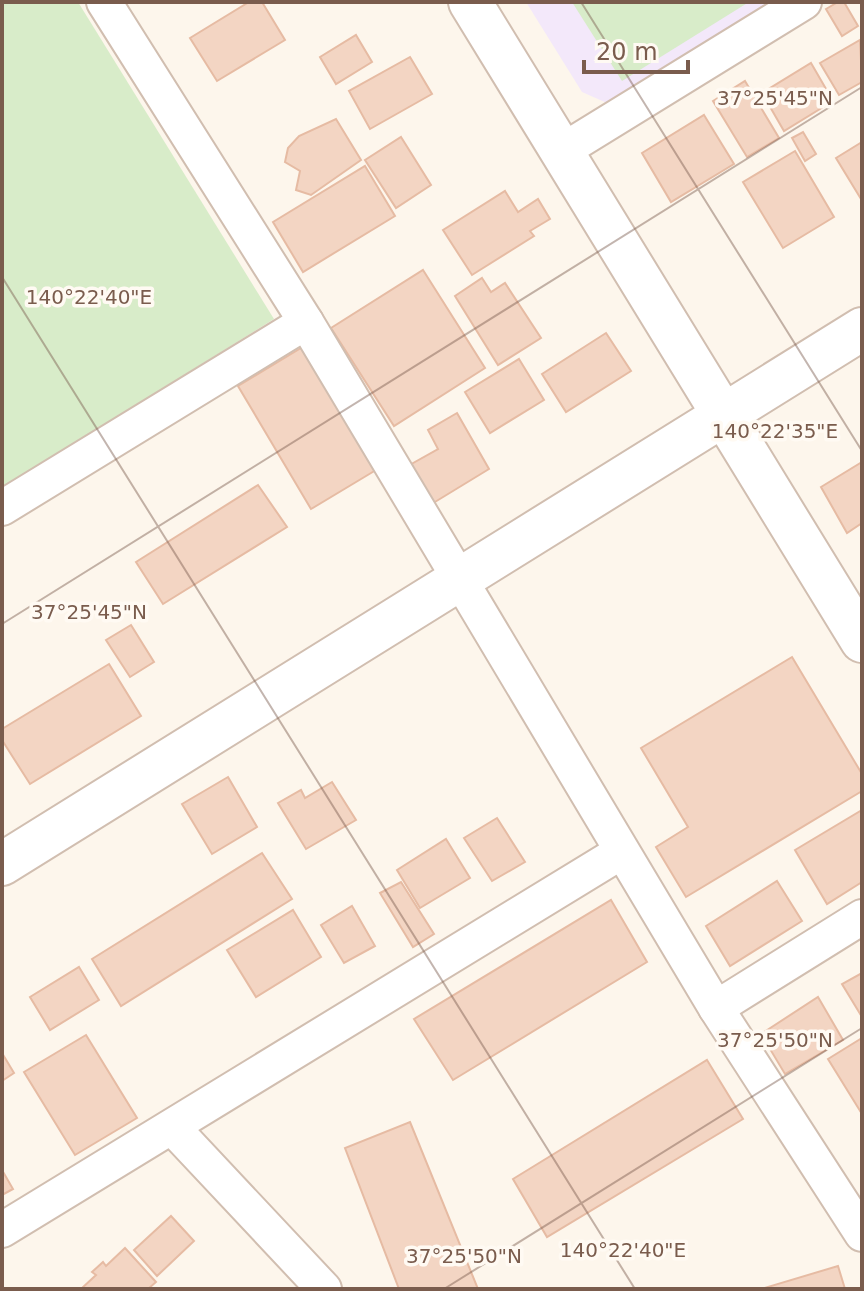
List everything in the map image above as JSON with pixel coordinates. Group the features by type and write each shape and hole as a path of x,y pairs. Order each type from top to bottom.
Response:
{"street":[{"path":"104,2 306,322 716,1008 862,1234"},
{"path":"470,2 862,641"},
{"path":"562,151 804,2"},
{"path":"2,508 306,322"},
{"path":"2,864 862,329"},
{"path":"2,1230 621,852"},
{"path":"716,1008 862,917"},
{"path":"172,1127 324,1289"}],"shaded area":[{"path":"526,2 770,2 607,103 582,92"}],"green space":[{"path":"2,2 78,2 274,319 2,488"},
{"path":"572,2 749,2 622,81"}],"building":[{"path":"249,2 262,2 285,40 217,81 190,38"},
{"path":"844,2 858,26 842,36 826,9"},
{"path":"356,35 372,62 336,84 320,57"},
{"path":"860,40 862,82 839,95 820,63"},
{"path":"410,57 432,94 370,129 349,91"},
{"path":"811,63 833,101 784,131 762,93"},
{"path":"745,81 779,138 747,157 713,101"},
{"path":"704,115 734,164 671,202 642,153"},
{"path":"336,119 361,160 311,195 296,190 300,171 285,162 288,148 299,136"},
{"path":"803,132 816,154 805,161 792,138"},
{"path":"401,137 431,185 396,208 365,160"},
{"path":"862,142 862,199 861,199 836,158"},
{"path":"795,151 834,217 783,248 743,182"},
{"path":"365,166 395,216 303,272 273,222"},
{"path":"505,191 518,212 538,199 550,219 530,231 534,236 472,275 443,230"},
{"path":"423,270 485,368 394,426 331,328"},
{"path":"482,278 491,292 505,283 541,338 498,365 455,296"},
{"path":"606,333 631,371 566,412 542,374"},
{"path":"301,348 376,470 311,509 238,386"},
{"path":"519,359 544,400 490,433 465,392"},
{"path":"457,413 489,469 430,505 406,467 438,449 428,430"},
{"path":"862,462 862,523 847,533 821,487"},
{"path":"258,485 287,527 163,604 136,562"},
{"path":"131,625 154,662 130,677 106,640"},
{"path":"792,657 862,774 862,791 686,897 656,847 688,827 641,748"},
{"path":"109,664 141,716 30,784 2,740 2,729"},
{"path":"228,777 257,827 212,854 182,804"},
{"path":"332,782 356,820 306,849 278,803 301,790 305,798"},
{"path":"862,810 862,882 827,904 795,850"},
{"path":"497,818 525,862 492,881 464,838"},
{"path":"446,839 470,878 420,908 397,870"},
{"path":"262,853 292,899 121,1006 92,959"},
{"path":"777,881 802,921 730,966 706,926"},
{"path":"401,882 434,934 413,947 380,893"},
{"path":"611,900 647,962 453,1080 414,1019"},
{"path":"352,906 375,946 344,963 321,925"},
{"path":"293,910 321,957 256,997 227,950"},
{"path":"79,967 99,1000 50,1030 30,997"},
{"path":"862,973 862,1017 842,984"},
{"path":"818,997 843,1040 785,1074 761,1034"},
{"path":"86,1035 137,1118 75,1155 24,1072"},
{"path":"862,1038 862,1114 828,1059"},
{"path":"2,1053 14,1073 2,1081"},
{"path":"707,1060 743,1119 547,1237 513,1179"},
{"path":"410,1122 478,1289 399,1289 345,1148"},
{"path":"2,1170 13,1189 2,1195"},
{"path":"171,1216 194,1241 157,1276 134,1250"},
{"path":"125,1248 156,1282 148,1289 81,1289 96,1275 92,1272 103,1262 106,1266"},
{"path":"838,1266 845,1289 761,1289"}]}
